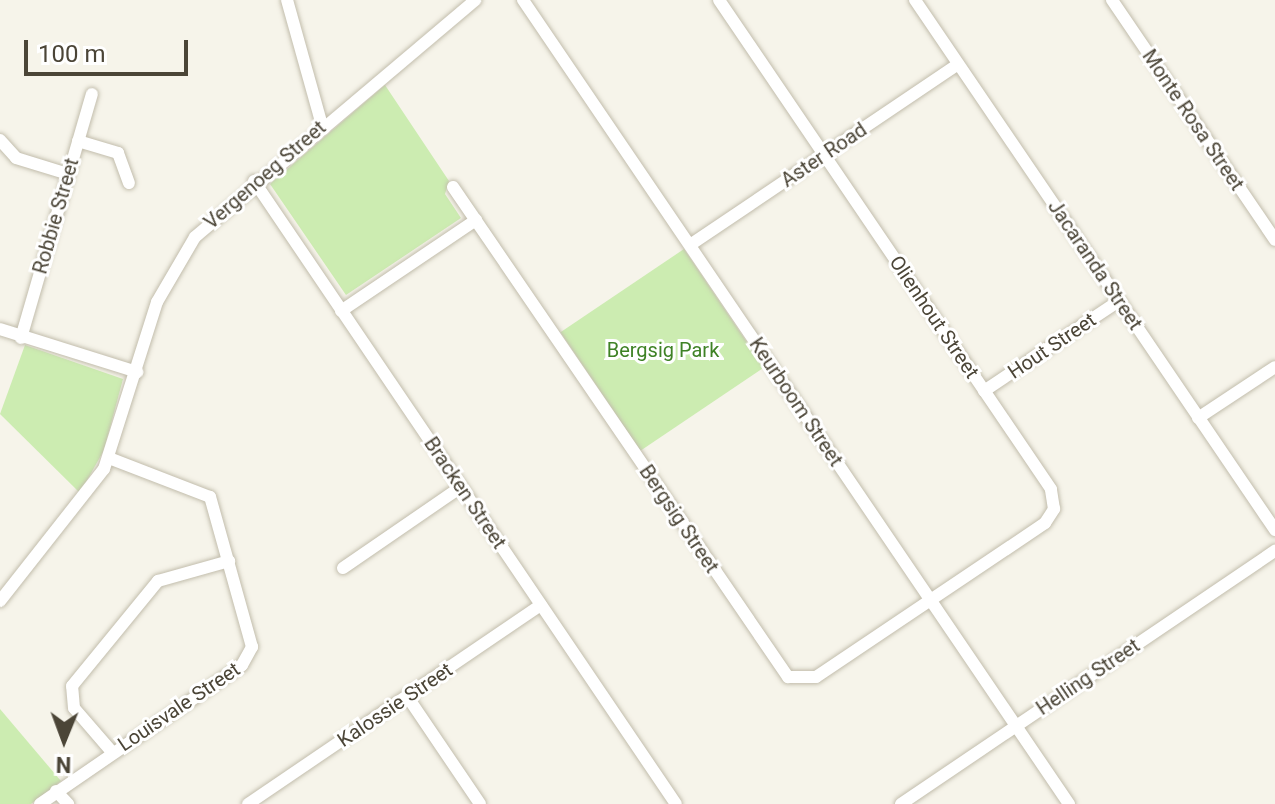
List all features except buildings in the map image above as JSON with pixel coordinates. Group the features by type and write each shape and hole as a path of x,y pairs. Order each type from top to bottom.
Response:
{"street":[{"path":"287,0 322,125"},
{"name":"Vergenoeg Street","path":"0,601 109,458 173,269 254,181 475,0"},
{"name":"Keurboom Street","path":"523,0 1069,804"},
{"name":"Olienhout Street","path":"719,0 1051,489 1054,509 1045,523 930,599"},
{"name":"Jacaranda Street","path":"915,0 1275,530"},
{"name":"Monte Rosa Street","path":"1112,0 1275,240"},
{"name":"Aster Road","path":"690,245 958,64"},
{"name":"Robbie Street","path":"21,338 92,94"},
{"path":"0,140 16,158 68,174"},
{"path":"78,141 118,153 129,183"},
{"name":"Bracken Street","path":"254,181 676,804"},
{"name":"Bergsig Street","path":"453,187 784,674 812,680 930,599"},
{"path":"341,311 476,220"},
{"name":"Hout Street","path":"984,391 1119,301"},
{"path":"0,329 137,372"},
{"path":"1198,418 1275,367"},
{"name":"Louisvale Street","path":"40,804 249,657 252,642 207,494 109,458"},
{"path":"343,568 461,487"},
{"name":"Helling Street","path":"901,804 1275,551"},
{"path":"112,752 74,708 72,686 158,581 229,561"},
{"name":"Kalossie Street","path":"248,804 541,605"},
{"path":"407,696 480,804"},
{"path":"56,791 68,804"}],"green space":[{"path":"385,85 449,181 445,194 461,218 346,295 270,184"},
{"name":"Bergsig Park","path":"684,249 764,368 640,451 560,332"},
{"path":"25,345 123,379 104,450 80,493 0,414"},
{"path":"0,709 61,781 31,804 0,804"}]}
